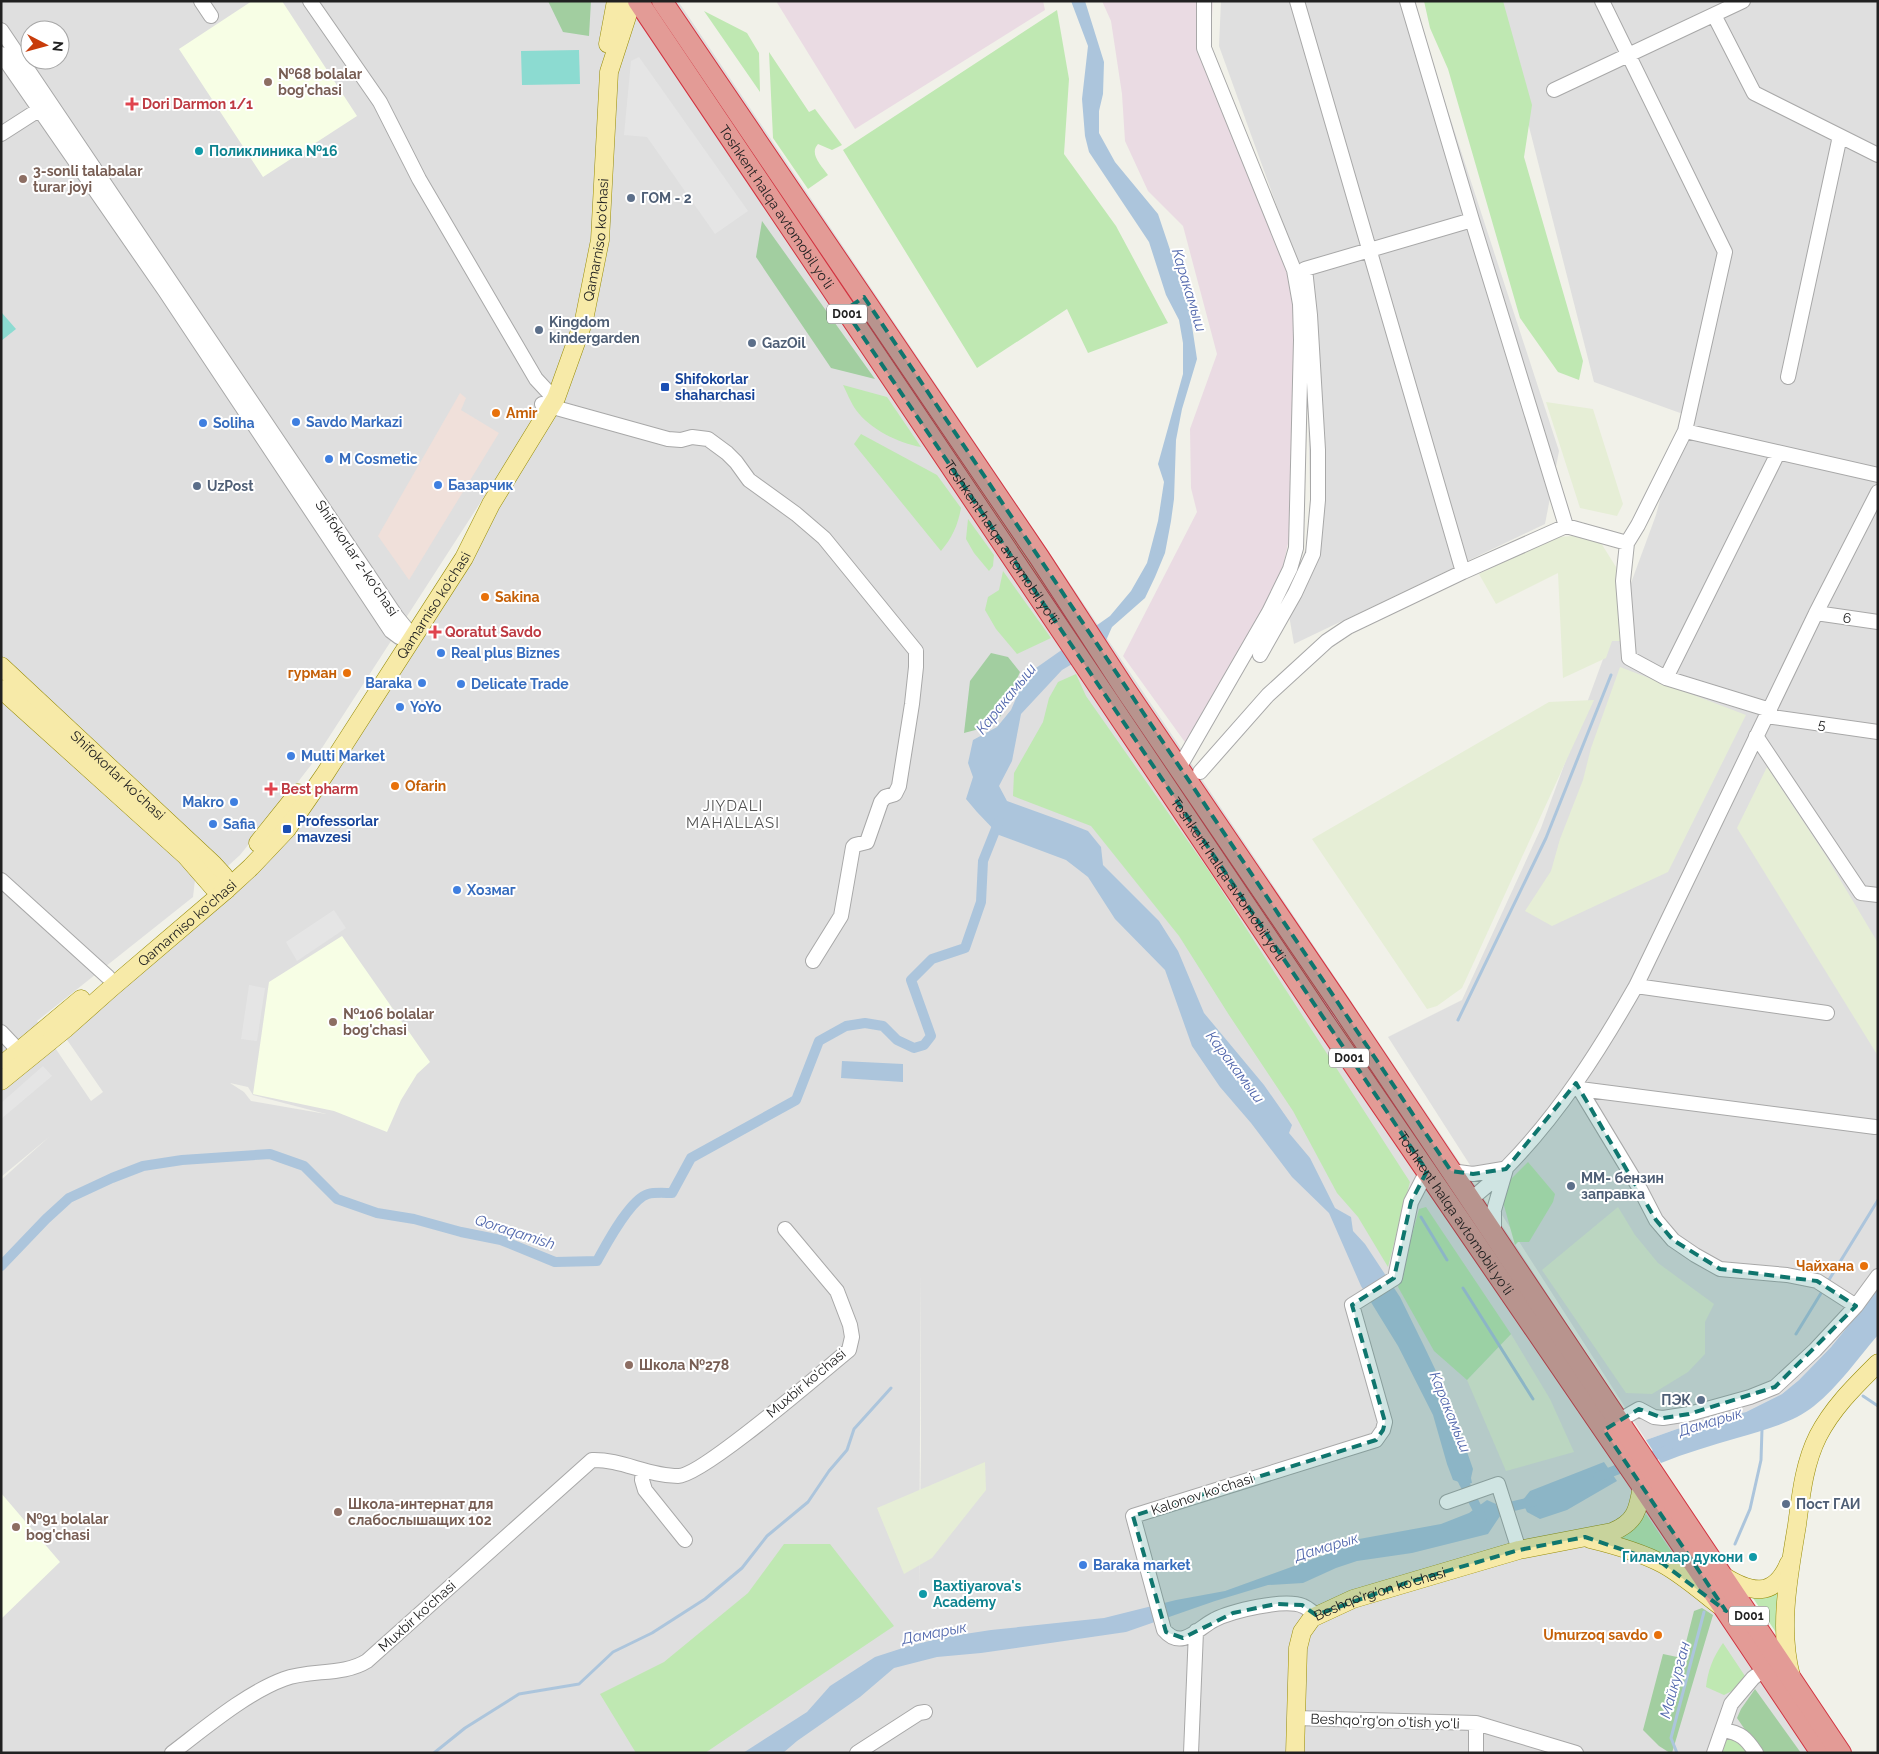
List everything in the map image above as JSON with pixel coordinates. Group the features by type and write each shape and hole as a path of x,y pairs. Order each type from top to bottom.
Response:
{"highway":[{"name":"Toshkent halqa avtomobil yo'li","path":"638,1 844,310 1058,625 1098,666 1179,768 1451,1171 1462,1206 1618,1431"},
{"name":"Toshkent halqa avtomobil yo'li","path":"662,1 864,297 1075,613 1098,666 1323,1020 1426,1171 1494,1235 1618,1431 1726,1611 1821,1753"},
{"path":"844,310 864,297"},
{"path":"1323,1020 1342,1008"},
{"name":"Toshkent halqa avtomobil yo'li","path":"1649,1482 1721,1575 1841,1753"}],"main road":[{"name":"Qamarniso ko'chasi","path":"579,319 591,238 600,91 616,1"},
{"name":"Qamarniso ko'chasi","path":"1,1066 221,884 250,867 293,821 405,635 455,572 550,401 579,319 600,240 609,72 632,1"},
{"name":"Shifokorlar ko'chasi","path":"1,666 221,884"},
{"path":"1,689 186,856 221,884"},
{"name":"Qamarniso ko'chasi","path":"1,1081 65,1029 110,989 221,884"},
{"path":"1793,1681 1785,1648 1786,1606 1804,1474 1814,1444 1823,1426 1843,1398 1878,1363"},
{"name":"Beshqo'rg'on ko'chasi","path":"1295,1753 1298,1643 1305,1626 1316,1615 1354,1599 1397,1585 1519,1550 1612,1532 1623,1528 1636,1513 1649,1482"},
{"name":"Beshqo'rg'on ko'chasi","path":"1585,1537 1618,1546 1662,1564 1726,1611"},
{"path":"1721,1575 1744,1588 1766,1589 1775,1584 1792,1558"}],"street":[{"path":"202,1 211,16"},
{"path":"310,1 380,102 418,179 550,401 668,439 708,439 726,453 749,480 796,514 824,538 916,651 912,704 899,786 895,794 885,797 880,802 868,842 853,847 841,916 813,961"},
{"path":"1179,768 1269,612 1290,569 1296,548 1301,340 1300,304 1294,270 1204,48 1204,1"},
{"path":"1297,1 1463,572"},
{"path":"1407,1 1566,526"},
{"path":"1200,772 1268,695 1326,641 1348,626 1566,526 1627,543 1638,524 1685,431 1725,252 1602,1"},
{"path":"1554,90 1743,1"},
{"path":"1714,16 1754,94 1878,155"},
{"name":"Shifokorlar 2-ko'chasi","path":"1,30 396,616 405,635"},
{"name":"Shifokorlar 2-ko'chasi","path":"1,54 165,291 391,631 405,635"},
{"path":"1,134 40,109"},
{"path":"1788,377 1840,136"},
{"path":"1260,655 1295,593 1313,554 1318,500 1318,450 1310,315 1305,269 1472,220"},
{"path":"1685,431 1878,475"},
{"path":"1666,678 1778,453"},
{"path":"1462,1206 1506,1169 1530,1143 1578,1086 1606,1038 1636,986 1756,736 1878,492"},
{"name":"5","path":"1627,543 1623,581 1629,658 1666,678 1768,713 1878,732"},
{"name":"6","path":"1816,614 1878,622"},
{"path":"1756,736 1861,893 1878,895"},
{"path":"1,880 108,977"},
{"path":"1636,986 1827,1013"},
{"path":"1,1032 19,1051"},
{"path":"1578,1086 1875,1127"},
{"path":"1578,1086 1640,1189 1656,1220 1674,1240 1720,1269 1817,1281 1856,1306"},
{"path":"1451,1171 1473,1174 1490,1173 1506,1169"},
{"path":"1494,1235 1494,1210 1506,1169"},
{"name":"Kalonov ko'chasi","path":"1316,1615 1302,1606 1276,1604 1232,1613 1214,1620 1187,1637 1170,1636 1164,1630 1133,1516 1376,1440 1383,1430 1385,1422 1354,1304 1395,1278 1411,1202 1426,1171"},
{"name":"Muxbir ko'chasi","path":"172,1753 254,1693 284,1679 298,1675 351,1668 367,1661 592,1460 602,1460 679,1477 697,1470 773,1412 849,1350 852,1338 850,1325 837,1291 785,1229"},
{"path":"1618,1431 1639,1408 1654,1416 1663,1418 1689,1414 1750,1397 1775,1387 1816,1350 1856,1306 1878,1276"},
{"path":"643,1470 642,1480 645,1490 685,1540"},
{"path":"1447,1502 1498,1484 1519,1550"},
{"path":"1191,1753 1196,1631"},
{"path":"1714,1753 1731,1704 1753,1678 1765,1669"},
{"path":"858,1753 919,1713 925,1712"},
{"name":"Beshqo'rg'on o'tish yo'li","path":"1295,1718 1476,1723 1576,1753"},
{"name":"Beshqo'rg'on o'tish yo'li","path":"1476,1723 1476,1753"},
{"path":"1723,1730 1735,1732 1746,1739 1756,1753"}],"highlighted area":[{"path":"864,297 1451,1171 1473,1174 1506,1169 1576,1083 1656,1220 1673,1240 1720,1269 1817,1281 1856,1306 1775,1387 1689,1414 1663,1418 1639,1409 1604,1430 1726,1611 1662,1563 1585,1537 1519,1550 1406,1583 1316,1615 1302,1605 1276,1604 1233,1613 1183,1638 1166,1632 1133,1516 1376,1440 1383,1430 1385,1422 1352,1305 1394,1278 1411,1202 1427,1171 845,310"}],"shaded area":[{"path":"1,1 678,1 1520,1252 1653,1455 1820,1753 1,1753 1,1180 49,1137 1,1177 1,694 192,870 195,880 193,897 37,1021 91,1101 103,1092 63,1034 219,903 335,773 533,421 311,765 240,855 228,866 225,866 1,665","holes":["230,1083 248,1087 253,1095 326,1114 251,1101 244,1092","921,1274 921,1451 919,1590"]},
{"name":"№68 bolalar bog'chasi","path":"252,1 282,1 357,116 263,177 179,49"},
{"path":"776,1 1043,1 1045,10 855,129"},
{"path":"1102,1 1213,1 1210,50 1301,280 1304,341 1289,539 1280,579 1187,745 1123,656 1197,512 1191,488 1190,429 1217,354 1183,226 1148,191 1125,141 1122,94 1111,21"},
{"path":"1221,1 1412,1 1559,451 1545,524 1294,644 1286,598 1311,536 1305,284 1219,46"},
{"path":"1497,1 1878,1 1878,1289 1831,1347 1799,1380 1782,1394 1746,1412 1677,1429 1646,1440 1388,1037 1462,1000 1541,828 1656,515 1683,414 1594,382"},
{"path":"579,50 580,84 522,85 521,51"},
{"path":"639,57 748,211 715,234 647,137 624,135 631,61"},
{"path":"1,314 16,329 1,341"},
{"name":"Базарчик","path":"460,393 466,398 461,410 499,433 409,580 378,536"},
{"path":"1546,402 1593,409 1623,504 1617,516 1580,508"},
{"path":"1572,536 1601,543 1616,567 1622,641 1612,641 1606,658 1563,678 1558,573 1496,604 1479,574 1560,537"},
{"path":"1620,667 1746,715 1668,872 1552,926 1525,911 1551,871 1560,839 1583,780 1591,748"},
{"path":"1594,700 1462,988 1437,1006 1427,1009 1312,839 1549,702"},
{"path":"1767,767 1826,856 1878,943 1878,1056 1737,828"},
{"path":"334,910 346,928 297,961 286,942"},
{"name":"№106 bolalar bog'chasi","path":"342,936 430,1062 417,1074 401,1100 387,1132 334,1111 253,1094 269,982"},
{"path":"249,985 265,988 257,1041 241,1039"},
{"path":"43,1066 52,1076 1,1119 1,1103"},
{"path":"1618,1207 1635,1235 1658,1263 1714,1304 1705,1322 1705,1354 1688,1372 1652,1394 1626,1393 1542,1270"},
{"path":"1511,1334 1550,1399 1574,1452 1506,1471 1467,1380"},
{"path":"985,1462 986,1490 932,1558 904,1574 877,1508"},
{"name":"№91 bolalar bog'chasi","path":"1,1493 60,1562 1,1619"}],"green space":[{"path":"548,1 591,1 589,36 563,32"},
{"path":"1424,1 1503,1 1532,105 1524,157 1583,361 1579,380 1558,372 1520,318 1448,69 1430,28"},
{"path":"1057,10 1069,79 1064,154 1116,226 1168,323 1088,353 1067,309 977,368 843,150"},
{"path":"704,11 747,33 759,53 760,92"},
{"path":"769,52 809,112 815,109 842,145 832,150 818,144 815,156 828,175 808,189 773,138"},
{"path":"762,221 875,379 831,368 756,257"},
{"path":"864,316 1049,589 1044,592 859,320"},
{"path":"843,385 887,397 921,447 894,439 869,423 856,410"},
{"path":"861,434 937,475 961,508 954,531 941,551 854,444"},
{"path":"968,519 994,555 993,566 989,571 974,553 966,539"},
{"path":"1003,571 1051,638 1017,654 996,629 985,610 988,597 999,590"},
{"path":"991,653 1008,657 1020,672 1000,717 983,728 964,733 970,681"},
{"path":"1076,674 1086,696 1209,871 1410,1182 1388,1267 1358,1217 1337,1193 1293,1111 1179,936 1091,826 1013,796 1014,773 1043,722 1049,698 1058,682"},
{"path":"1111,679 1325,995 1320,999 1106,683"},
{"path":"1343,1023 1454,1189 1449,1192 1338,1026"},
{"path":"1528,1162 1555,1194 1553,1202 1529,1242 1518,1242 1515,1245 1503,1202 1508,1182"},
{"path":"1426,1207 1511,1334 1467,1380 1434,1351 1398,1287 1419,1209"},
{"path":"1646,1514 1682,1567 1615,1538 1636,1526"},
{"path":"784,1544 830,1544 894,1626 705,1753 636,1753 600,1694 664,1662 748,1593"},
{"path":"1780,1591 1781,1640 1751,1595"},
{"path":"1702,1608 1713,1615 1672,1753 1670,1753 1659,1746 1643,1730 1663,1654 1682,1658 1694,1611"},
{"path":"1723,1643 1745,1676 1734,1690 1724,1695 1706,1687 1716,1653"},
{"path":"1755,1689 1801,1753 1761,1753 1737,1718"},
{"path":"1727,1738 1740,1742 1751,1753 1721,1753"}],"water":[{"path":"1071,1 1085,1 1104,62 1103,94 1099,111 1099,133 1115,162 1158,214 1189,306 1197,359 1182,409 1176,440 1174,499 1171,521 1165,553 1155,577 1145,598 1112,627 1104,645 1062,670 1021,714 1012,761 999,786 1007,801 1088,831 1101,847 1103,865 1159,921 1178,951 1204,1013 1264,1085 1292,1125 1289,1133 1310,1158 1335,1208 1351,1217 1353,1231 1365,1244 1400,1297 1447,1394 1473,1469 1472,1483 1460,1486 1459,1482 1453,1480 1433,1415 1398,1346 1361,1286 1329,1213 1292,1177 1251,1123 1220,1087 1192,1046 1165,970 1115,919 1088,877 1066,860 999,835 966,799 973,777 968,763 973,740 997,727 1011,710 1026,675 1110,616 1131,591 1147,563 1158,521 1164,482 1158,464 1183,374 1183,343 1179,320 1166,295 1149,242 1089,152 1085,136 1082,99 1088,46"},
{"path":"842,1061 903,1064 903,1082 841,1078"},
{"path":"1878,1289 1878,1335 1840,1381 1814,1406 1797,1417 1777,1425 1661,1463 1646,1440 1677,1429 1746,1412 1782,1394 1799,1380 1831,1347"},
{"path":"1604,1462 1617,1481 1567,1510 1540,1519 1527,1512 1522,1501 1530,1491"},
{"path":"1487,1500 1496,1504 1500,1516 1488,1534 1412,1553 1357,1561 1303,1583 1268,1585 1126,1632 981,1653 937,1657 894,1668 860,1697 783,1753 743,1753 807,1712 830,1686 875,1657 945,1637 1104,1618 1176,1600 1225,1591 1327,1554 1359,1539 1441,1524 1469,1513"}],"waterway":[{"path":"1458,1020 1546,838 1611,675"},
{"name":"Qoraqamish","path":"1,1266 69,1198 112,1178 143,1166 182,1160 270,1154 304,1166 337,1199 377,1213 414,1219 461,1232 501,1240 555,1262 597,1261 619,1223 641,1198 651,1193 672,1193 691,1158 796,1100 819,1041 846,1026 865,1023 883,1026 897,1040 914,1048 924,1045 931,1036 911,980 932,959 965,948 981,902 983,861 999,821"},
{"path":"1827,1283 1878,1200"},
{"path":"1421,1217 1447,1260"},
{"path":"1463,1288 1533,1399"},
{"path":"1796,1334 1823,1290"},
{"path":"434,1753 465,1728 519,1694 579,1684 613,1652 652,1633 705,1599 742,1568 767,1536 808,1502 829,1471 847,1450 854,1429 891,1388"},
{"path":"1863,1396 1878,1406"},
{"name":"Майкурган","path":"1735,1544 1750,1509 1761,1460 1762,1429"},
{"name":"Дамарык","path":"1598,1477 1668,1450"},
{"name":"Каракамыш","path":"1459,1473 1482,1518"},
{"name":"Дамарык","path":"1501,1509 1535,1501"},
{"name":"Майкурган","path":"1677,1753 1671,1738 1704,1612"}],"place":[{"name":"№68 bolalar bog'chasi","path":"268,82"},
{"name":"Dori Darmon 1/1","path":"132,104"},
{"name":"Поликлиника №16","path":"199,151"},
{"name":"3-sonli talabalar turar joyi","path":"23,179"},
{"name":"ГОМ - 2","path":"631,198"},
{"name":"Kingdom kindergarden","path":"539,330"},
{"name":"GazOil","path":"752,343"},
{"name":"Shifokorlar shaharchasi","path":"665,387"},
{"name":"Amir","path":"496,413"},
{"name":"Savdo Markazi","path":"296,422"},
{"name":"Soliha","path":"203,423"},
{"name":"M Cosmetic","path":"329,459"},
{"name":"Базарчик","path":"438,485"},
{"name":"UzPost","path":"197,486"},
{"name":"Sakina","path":"485,597"},
{"name":"Qoratut Savdo","path":"435,632"},
{"name":"Real plus Biznes","path":"441,653"},
{"name":"гурман","path":"347,673"},
{"name":"Baraka","path":"422,683"},
{"name":"Delicate Trade","path":"461,684"},
{"name":"YoYo","path":"400,707"},
{"name":"Multi Market","path":"291,756"},
{"name":"Ofarin","path":"395,786"},
{"name":"Best pharm","path":"271,789"},
{"name":"Makro","path":"234,802"},
{"name":"Safia","path":"213,824"},
{"name":"Professorlar mavzesi","path":"287,829"},
{"name":"Хозмаг","path":"457,890"},
{"name":"№106 bolalar bog'chasi","path":"333,1022"},
{"name":"ММ- бензин заправка","path":"1571,1186"},
{"name":"Чайхана","path":"1864,1266"},
{"name":"Школа №278","path":"629,1365"},
{"name":"ПЭК","path":"1701,1400"},
{"name":"Пост ГАИ","path":"1786,1504"},
{"name":"Школа-интернат для слабослышащих 102","path":"338,1512"},
{"name":"№91 bolalar bog'chasi","path":"16,1527"},
{"name":"Гиламлар дукони","path":"1753,1557"},
{"name":"Baraka market","path":"1083,1565"},
{"name":"Baxtiyarova's Academy","path":"923,1594"},
{"name":"Umurzoq savdo","path":"1658,1635"}],"district":[{"name":"JIYDALI MAHALLASI","path":"733,814"}]}
